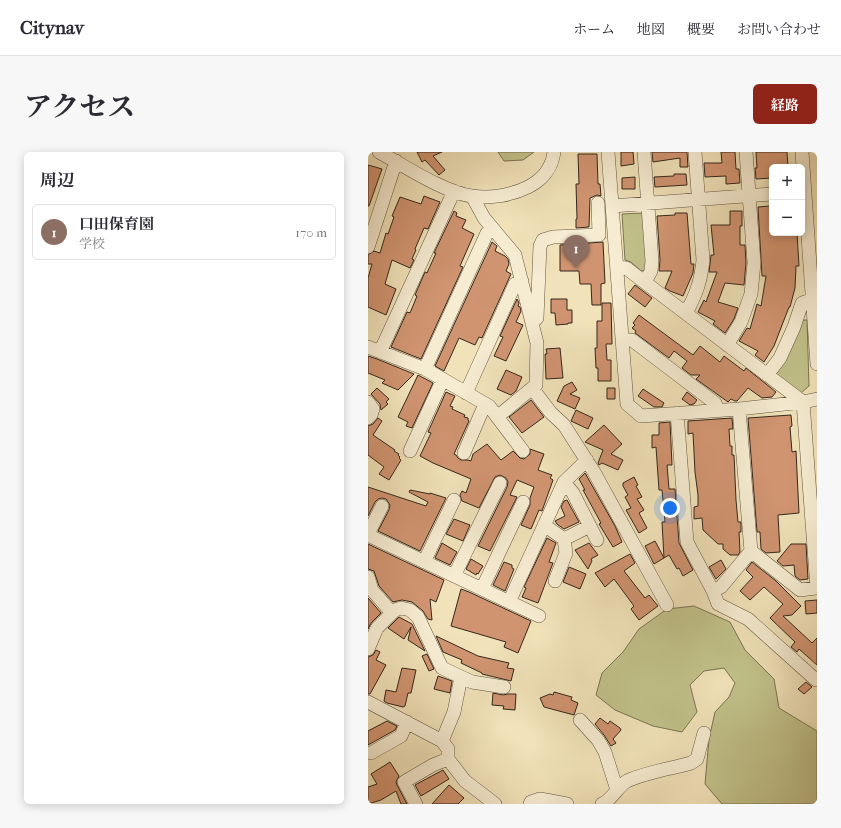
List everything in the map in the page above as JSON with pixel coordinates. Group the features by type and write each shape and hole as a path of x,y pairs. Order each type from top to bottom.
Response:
{"street":[{"path":"379,152 436,183 454,191 472,196 494,196 519,192 537,182 547,171 554,156 554,152"},
{"path":"608,152 627,404 641,416 803,402 817,399"},
{"path":"644,152 652,261 651,271 645,282"},
{"path":"686,313 695,296 701,278 703,260 695,152"},
{"path":"727,345 740,322 751,294 754,263 746,152"},
{"path":"802,152 808,191 817,364"},
{"path":"368,247 396,161"},
{"path":"454,191 374,349 425,368 489,406 523,451"},
{"path":"612,206 769,194"},
{"path":"472,196 484,218 515,255 538,342 536,385 497,417"},
{"path":"532,322 537,318 540,246 544,240 553,237 599,235 598,203"},
{"path":"425,368 487,233 492,228"},
{"path":"617,267 626,268 803,402 817,588 800,590 751,551"},
{"path":"466,393 515,284 522,281"},
{"path":"767,375 780,358 794,327 802,303 813,299"},
{"path":"622,340 632,340 715,403 718,410"},
{"path":"410,451 443,379"},
{"path":"532,388 551,414 564,425 594,472 667,605"},
{"path":"368,402 373,409 368,418"},
{"path":"464,453 485,404"},
{"path":"713,591 721,587 751,551 740,408"},
{"path":"677,413 687,542 713,591 718,604 748,619 816,680 817,679"},
{"path":"509,602 564,482 586,460"},
{"path":"564,482 573,493 597,540"},
{"path":"454,576 500,483"},
{"path":"424,562 454,500"},
{"path":"482,589 523,502"},
{"path":"382,506 368,534 539,616"},
{"path":"544,526 564,540 566,553 555,581"},
{"path":"564,540 590,526"},
{"path":"368,577 372,590 392,613"},
{"path":"368,649 377,628 395,610 401,608 410,610 418,617 442,668 472,682 504,687"},
{"path":"442,740 454,712 461,677"},
{"path":"368,702 442,740 448,749 448,759 465,781 495,804"},
{"path":"580,720 598,740 605,752 617,790"},
{"path":"370,753 401,736 407,722"},
{"path":"602,804 605,803 627,782 697,760 704,733"},
{"path":"416,804 404,782 433,765 448,759"},
{"path":"530,804 531,802 540,799 567,804"}],"green space":[{"path":"498,152 534,152 523,160 504,161"},
{"path":"644,213 648,257 645,270 641,271 631,262 625,260 622,214"},
{"path":"802,320 807,320 809,386 801,393 776,375 776,371"},
{"path":"694,606 730,622 745,650 774,679 779,708 817,731 817,804 722,804 705,784 709,739 715,712 729,697 735,683 724,668 704,671 690,685 697,712 682,732 653,726 615,710 596,695 602,673 623,652 639,629 667,609"}],"building":[{"path":"417,152 442,152 433,156 445,170 439,175 425,160 422,162"},
{"path":"621,152 633,152 634,164 621,166"},
{"path":"652,152 687,152 688,167 680,167 680,158 653,162"},
{"path":"721,152 735,152 736,169 739,169 740,183 726,184 726,176 705,177 704,163 722,163"},
{"path":"756,152 787,152 788,164 769,164 769,178 756,179 755,168 757,168"},
{"path":"578,154 597,154 598,184 600,184 601,196 597,195 590,198 589,227 576,228 576,184 579,184"},
{"path":"368,165 382,169 369,206 368,206"},
{"path":"674,174 686,174 687,185 655,187 654,177 674,176"},
{"path":"635,177 635,189 622,189 622,178"},
{"path":"424,196 440,202 428,229 424,228 415,249 416,250 412,259 414,260 410,268 392,260 385,284 396,289 386,315 368,307 368,278 372,264 368,264 368,255 374,251 380,253 400,197 421,204"},
{"path":"769,206 769,236 797,236 799,266 796,266 795,288 790,307 774,346 764,362 755,355 758,351 739,341 747,328 750,329 757,304 761,306 766,276 762,276 758,207"},
{"path":"454,211 457,213 456,216 466,220 462,228 474,234 460,266 463,267 421,359 391,347 407,312 410,313 417,296 415,295 425,272 427,273 436,253 434,253"},
{"path":"730,211 742,211 740,245 745,245 746,263 744,285 725,283 718,302 738,308 734,319 725,333 713,324 715,321 698,312 704,300 706,302 717,272 709,272 711,255 714,255 711,225 730,225"},
{"path":"675,213 687,213 691,264 694,264 693,273 683,296 665,288 672,271 659,271 660,260 657,216 675,215"},
{"path":"492,242 497,246 495,251 508,259 509,264 506,271 511,274 482,338 479,337 475,345 459,338 444,371 435,366"},
{"path":"603,242 605,283 601,284 601,305 592,305 591,284 580,284 579,271 560,271 560,245"},
{"path":"635,285 652,298 645,307 628,294"},
{"path":"517,299 519,303 518,306 520,307 521,311 516,322 523,325 506,361 494,356 503,337 500,336"},
{"path":"551,299 567,299 567,310 572,310 572,323 556,325 555,313 551,313"},
{"path":"602,303 611,303 612,344 606,344 607,360 611,360 611,381 598,381 598,368 596,368 595,348 597,348 597,321 602,321"},
{"path":"639,315 693,355 700,346 720,362 724,356 744,371 746,368 776,392 772,397 762,398 748,388 737,401 731,399 728,402 696,379 700,375 691,375 682,368 687,361 674,351 669,358 635,333 636,331 632,328 635,325 633,323"},
{"path":"560,348 563,378 546,379 546,349"},
{"path":"368,356 414,374 398,390 382,383 385,380 368,373"},
{"path":"506,370 522,377 516,391 511,395 497,389"},
{"path":"418,375 433,383 412,428 406,426 408,422 398,417"},
{"path":"572,382 577,390 570,394 580,398 575,409 557,401 564,386"},
{"path":"377,388 389,399 386,402 388,404 381,410 380,404 371,394"},
{"path":"607,388 615,388 615,399 607,399"},
{"path":"643,389 664,403 662,407 654,407 638,396"},
{"path":"446,392 455,396 450,406 453,407 452,409 465,415 464,417 468,418 469,421 454,454 458,458 461,460 471,461 473,454 487,444 501,460 513,451 520,458 524,459 530,454 530,449 544,454 538,470 552,475 550,478 553,480 542,511 539,510 531,529 521,525 530,505 530,498 534,487 517,480 510,495 517,497 490,551 478,546 507,487 508,482 506,478 500,475 495,477 479,508 462,501 460,495 462,491 466,493 471,479 420,456 431,433 428,432"},
{"path":"687,392 697,400 694,404 690,405 682,399"},
{"path":"531,400 544,417 522,433 509,417"},
{"path":"576,410 593,418 588,429 571,421"},
{"path":"791,415 792,426 790,427 792,452 796,451 799,513 778,515 780,552 766,553 761,549 760,532 757,532 748,418"},
{"path":"378,418 382,421 373,435 395,450 394,451 399,454 399,458 401,460 389,480 379,474 384,467 368,455 368,426 373,424"},
{"path":"732,418 733,429 729,429 730,446 732,446 732,455 734,455 738,522 741,522 741,532 739,532 740,552 738,555 730,555 723,549 723,544 718,544 703,530 702,518 694,519 694,507 698,506 698,495 693,433 688,434 688,421"},
{"path":"670,422 672,465 667,465 669,489 675,489 679,543 693,570 683,576 669,555 664,558 662,522 665,522 662,490 659,490 656,447 652,448 652,435 659,435 659,423"},
{"path":"604,425 622,444 611,454 623,460 618,470 602,463 599,465 598,463 603,450 585,442"},
{"path":"585,473 615,526 622,542 613,547 599,524 601,523 583,490 585,490 579,479"},
{"path":"634,477 638,485 636,486 642,497 637,499 644,510 639,513 647,528 639,533 626,510 631,508 625,497 628,495 623,486 623,483"},
{"path":"368,487 426,506 428,502 409,492 410,490 430,493 446,498 420,551 378,531 390,505 386,499 378,499 368,516"},
{"path":"567,500 579,522 564,529 555,521 565,516 561,507 564,501"},
{"path":"454,519 470,525 463,541 446,534"},
{"path":"547,538 556,543 549,562 553,563 538,603 522,597 526,588 524,587"},
{"path":"655,541 664,558 654,564 645,546"},
{"path":"442,543 457,552 450,565 435,558"},
{"path":"589,543 598,555 591,559 592,561 588,569 575,550"},
{"path":"368,544 444,580 436,602 430,599 432,620 428,619 423,611 412,602 402,600 393,602 379,586 374,571 368,569"},
{"path":"791,544 806,544 808,579 800,580 795,576 794,565 783,566 777,561"},
{"path":"630,554 635,563 624,571 645,598 649,595 658,606 639,620 631,609 634,606 614,579 605,587 595,573"},
{"path":"471,559 483,566 476,575 466,569"},
{"path":"721,560 726,569 716,579 709,567"},
{"path":"504,562 512,565 512,568 514,569 505,591 493,585"},
{"path":"752,562 776,581 801,606 792,615 783,616 812,643 817,638 817,665 799,649 797,652 791,647 795,642 770,618 783,604 764,587 750,600 740,591 753,577 746,570"},
{"path":"569,567 586,574 580,589 563,582"},
{"path":"461,589 531,621 518,653 504,647 506,642 451,626"},
{"path":"368,598 381,613 371,623 368,629"},
{"path":"817,600 817,613 806,614 805,601"},
{"path":"399,617 412,624 425,651 408,640 411,627 404,639 388,628"},
{"path":"436,636 478,656 509,663 507,668 514,669 511,681 482,674 461,663 462,660 443,652"},
{"path":"376,650 380,652 376,660 386,665 370,694 368,694 368,657 373,655"},
{"path":"427,654 434,669 429,671 422,656"},
{"path":"402,668 416,670 411,693 408,693 405,706 403,707 384,701 386,690 396,692"},
{"path":"438,676 452,681 450,693 434,689"},
{"path":"806,682 812,687 804,694 798,689"},
{"path":"554,692 572,697 571,700 578,703 574,715 544,707 540,698 550,694 553,695"},
{"path":"493,693 503,695 516,694 515,710 503,709 504,706 492,705"},
{"path":"600,718 608,724 610,721 621,730 613,739 616,743 611,746 595,724"},
{"path":"387,721 397,726 395,730 368,745 368,731"},
{"path":"390,762 399,776 396,782 407,804 401,804 396,791 381,800 368,804 368,787 377,784 371,774"},
{"path":"443,770 449,779 421,796 415,785"},
{"path":"449,785 464,798 458,804 432,804"}],"place":[{"name":"口田保育園","path":"576,268"}]}
